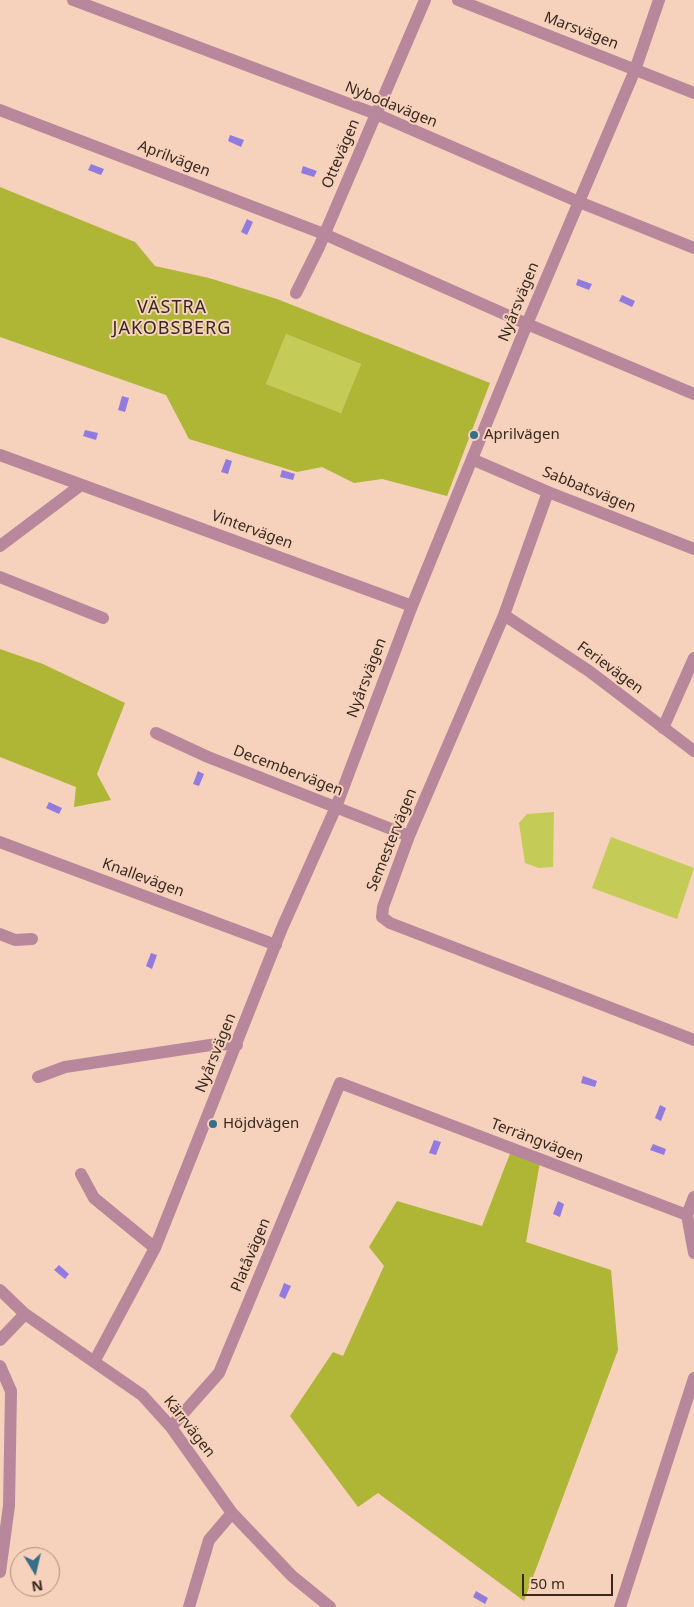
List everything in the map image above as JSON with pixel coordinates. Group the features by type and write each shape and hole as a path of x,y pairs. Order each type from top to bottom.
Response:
{"street":[{"name":"Nybodavägen","path":"73,0 376,114 579,202 694,248"},
{"name":"Ottevägen","path":"296,293 324,234 425,0"},
{"name":"Marsvägen","path":"458,0 694,93"},
{"name":"Nyårsvägen","path":"94,1362 155,1248 276,945 336,807 412,606 474,460 527,324 635,70 660,0"},
{"name":"Aprilvägen","path":"0,110 324,234 527,324 694,394"},
{"name":"Vintervägen","path":"0,455 412,606"},
{"name":"Sabbatsvägen","path":"474,460 548,492 694,549"},
{"path":"0,546 81,484"},
{"name":"Semestervägen","path":"548,492 504,615 409,836 383,907 382,917 390,923 694,1040"},
{"path":"0,577 103,618"},
{"name":"Ferievägen","path":"504,615 589,671 694,751"},
{"path":"663,728 694,658"},
{"name":"Decembervägen","path":"156,733 208,757 409,836"},
{"name":"Knallevägen","path":"0,842 276,945"},
{"path":"0,934 15,940 32,939"},
{"path":"38,1077 64,1067 217,1044 237,1045"},
{"name":"Terrängvägen","path":"340,1083 687,1215"},
{"name":"Platåvägen","path":"171,1426 219,1373 340,1083"},
{"path":"81,1174 94,1198 155,1248"},
{"path":"694,1197 687,1215 694,1253"},
{"name":"Kärrvägen","path":"0,1290 25,1314 142,1395 171,1426 232,1513 292,1576 330,1607"},
{"path":"0,1340 25,1314"},
{"path":"0,1366 11,1391 9,1506 1,1553 0,1572"},
{"path":"620,1607 694,1378"},
{"path":"0,1409 11,1402"},
{"path":"189,1607 209,1540 232,1513"}],"green space":[{"path":"286,334 361,364 341,413 266,384"},
{"path":"554,812 553,867 539,868 525,863 519,823 527,814"},
{"path":"611,837 694,868 677,919 592,888"}],"shaded area":[{"path":"230,135 244,140 241,147 228,141"},
{"path":"91,164 104,169 101,175 88,170"},
{"path":"303,166 317,171 314,177 301,173"},
{"path":"0,187 135,242 155,266 209,278 277,299 490,383 447,496 382,479 354,483 322,467 297,472 189,439 166,395 0,337","holes":["286,334 361,364 341,413 266,384"]},
{"path":"247,219 253,222 247,235 241,232"},
{"path":"578,279 592,284 589,290 576,285"},
{"path":"622,295 635,301 632,307 619,301"},
{"path":"122,396 129,398 125,412 118,410"},
{"path":"85,430 98,433 96,440 83,436"},
{"path":"226,459 232,461 228,474 221,472"},
{"path":"282,470 295,474 293,480 280,477"},
{"path":"0,649 43,664 125,703 97,774 111,800 74,807 76,787 0,757"},
{"path":"198,771 204,774 199,786 193,784"},
{"path":"49,802 62,808 59,814 46,808"},
{"path":"151,953 157,955 152,969 146,966"},
{"path":"583,1076 597,1081 595,1087 581,1083"},
{"path":"660,1105 666,1108 661,1121 655,1118"},
{"path":"434,1140 441,1142 436,1155 429,1153"},
{"path":"653,1144 666,1149 664,1155 650,1150"},
{"path":"511,1151 540,1162 526,1242 611,1270 618,1350 524,1601 378,1493 358,1507 290,1416 333,1352 343,1356 384,1266 369,1247 397,1201 482,1226"},
{"path":"558,1201 564,1204 560,1217 553,1214"},
{"path":"59,1265 69,1274 65,1279 54,1270"},
{"path":"284,1283 291,1286 285,1299 279,1296"},
{"path":"476,1591 488,1598 485,1604 473,1597"}],"place":[{"name":"Aprilvägen","path":"474,435"},
{"name":"Höjdvägen","path":"213,1124"}],"district":[{"name":"VÄSTRA JAKOBSBERG","path":"172,318"}]}
